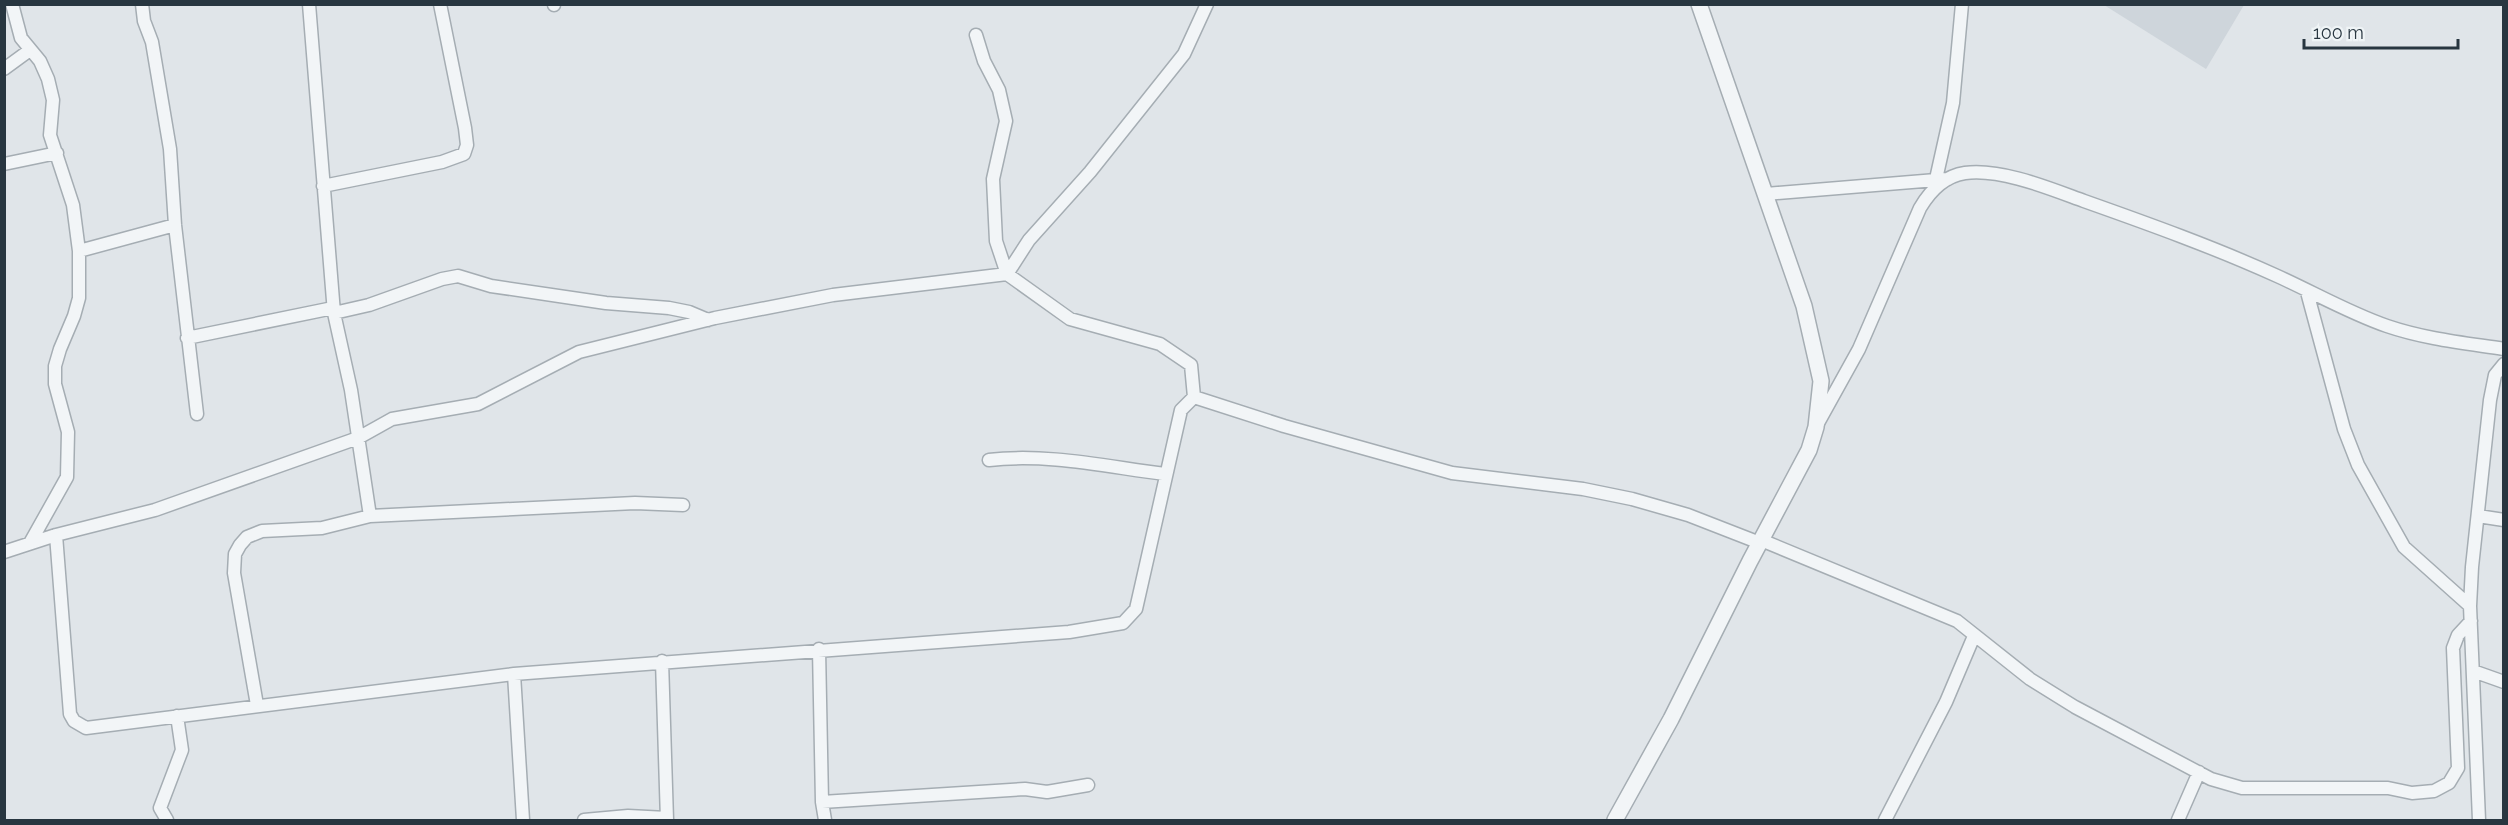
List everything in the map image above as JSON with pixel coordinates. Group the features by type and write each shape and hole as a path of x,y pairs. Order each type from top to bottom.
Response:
{"street":[{"path":"12,4 21,38 40,61 48,79 53,100 50,135 74,205 79,251 79,298 55,366 55,384 68,432 67,477 30,543"},
{"path":"142,4 144,21 152,42 170,149 175,225 196,414"},
{"path":"309,4 334,310 351,390 370,516"},
{"path":"324,186 442,162 464,154 467,145 465,128 440,4"},
{"path":"1007,274 1029,240 1090,172 1184,54 1206,4"},
{"path":"1616,820 1671,719 1809,450 1816,427 1821,381 1804,306 1699,4"},
{"path":"1816,427 1859,349 1920,208 1928,194 1942,179 1953,103 1962,4"},
{"path":"976,35 984,61 999,90 1006,121 993,179 996,242 1007,274 1070,320 1160,344 1168,349 1191,365 1194,398"},
{"path":"6,66 30,50"},
{"path":"4,164 57,153"},
{"path":"1766,194 1942,179 1964,173 1984,172 2054,190 2184,237 2277,276 2307,292 2386,326 2420,336 2504,349"},
{"path":"79,251 175,225"},
{"path":"4,552 56,535 155,510 357,438 392,419 478,404 579,352 708,320 833,295 1007,274"},
{"path":"187,338 369,305 442,279 459,276 492,286 606,303 669,308 689,312 708,320"},
{"path":"2307,292 2344,429 2358,465 2404,547 2470,606"},
{"path":"2479,820 2470,606 2472,567 2490,400 2495,375 2504,364"},
{"path":"56,535 69,704 74,721 86,728 514,674 819,649 1069,632 1123,623 1136,609 1181,410 1194,398"},
{"path":"1194,398 1452,473 1583,489 1632,498 1688,515 1957,621 2030,679 2074,707 2199,772 2242,788 2388,788 2412,793 2434,791 2450,783 2458,768 2453,648 2458,635 2471,621"},
{"path":"989,460 1009,458 1054,460 1166,474"},
{"path":"257,705 234,573 235,554 247,537 262,531 322,528 370,516 635,503 683,505"},
{"path":"2478,516 2504,520"},
{"path":"1885,820 1946,702 1974,636"},
{"path":"819,649 822,802 825,820"},
{"path":"584,820 628,816 667,819 662,661"},
{"path":"2473,671 2504,682"},
{"path":"514,674 524,820"},
{"path":"167,820 160,808 182,750 177,716"},
{"path":"2178,820 2199,772"},
{"path":"822,802 1025,789 1047,792 1088,785"}],"shaded area":[{"path":"2104,5 2244,5 2206,69"}]}
